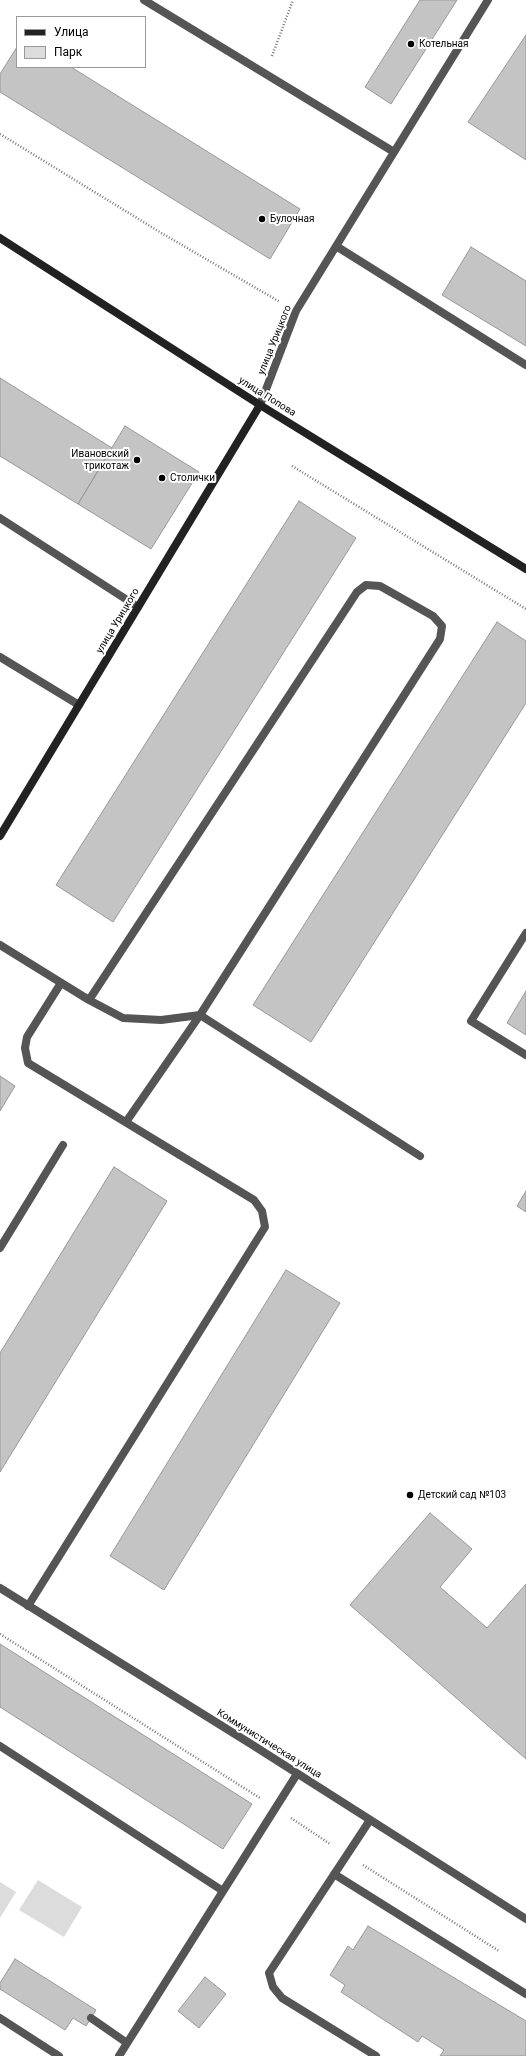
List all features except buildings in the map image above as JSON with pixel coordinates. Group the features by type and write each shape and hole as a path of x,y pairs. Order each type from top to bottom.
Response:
{"main road":[{"name":"улица Попова","path":"0,238 260,404 526,569"},
{"name":"улица Урицкого","path":"0,836 260,404"}],"street":[{"path":"144,0 394,152"},
{"name":"улица Урицкого","path":"260,404 296,311 488,0"},
{"path":"336,246 526,365"},
{"path":"0,518 138,607"},
{"path":"89,1000 357,592 366,585 380,586 433,616 442,626 440,639 200,1015 126,1122"},
{"path":"0,657 79,705"},
{"path":"526,933 471,1021 526,1055"},
{"path":"0,945 89,1000 123,1018 161,1020 200,1015 420,1156"},
{"path":"28,1606 265,1227 262,1211 254,1200 28,1063 25,1048 27,1037 61,983"},
{"path":"0,1248 63,1145"},
{"name":"Коммунистическая улица","path":"0,1588 526,1919"},
{"path":"0,1746 223,1891"},
{"path":"119,2056 297,1774"},
{"path":"370,1820 269,1973 273,1987 282,1998 376,2056"},
{"path":"334,1874 526,1994"},
{"path":"0,2018 59,2056"},
{"path":"91,2018 127,2043"}],"path":[{"path":"265,74 293,0"},
{"path":"0,134 163,234 296,311"},
{"path":"292,466 526,609"}],"green space":[{"path":"38,1880 82,1907 64,1937 19,1910"},
{"path":"0,1882 16,1892 0,1918"}],"place":[{"name":"Котельная","path":"411,44"},
{"name":"Булочная","path":"262,219"},
{"name":"Ивановский трикотаж","path":"137,460"},
{"name":"Столички","path":"162,478"},
{"name":"Детский сад №103","path":"410,1495"}]}
